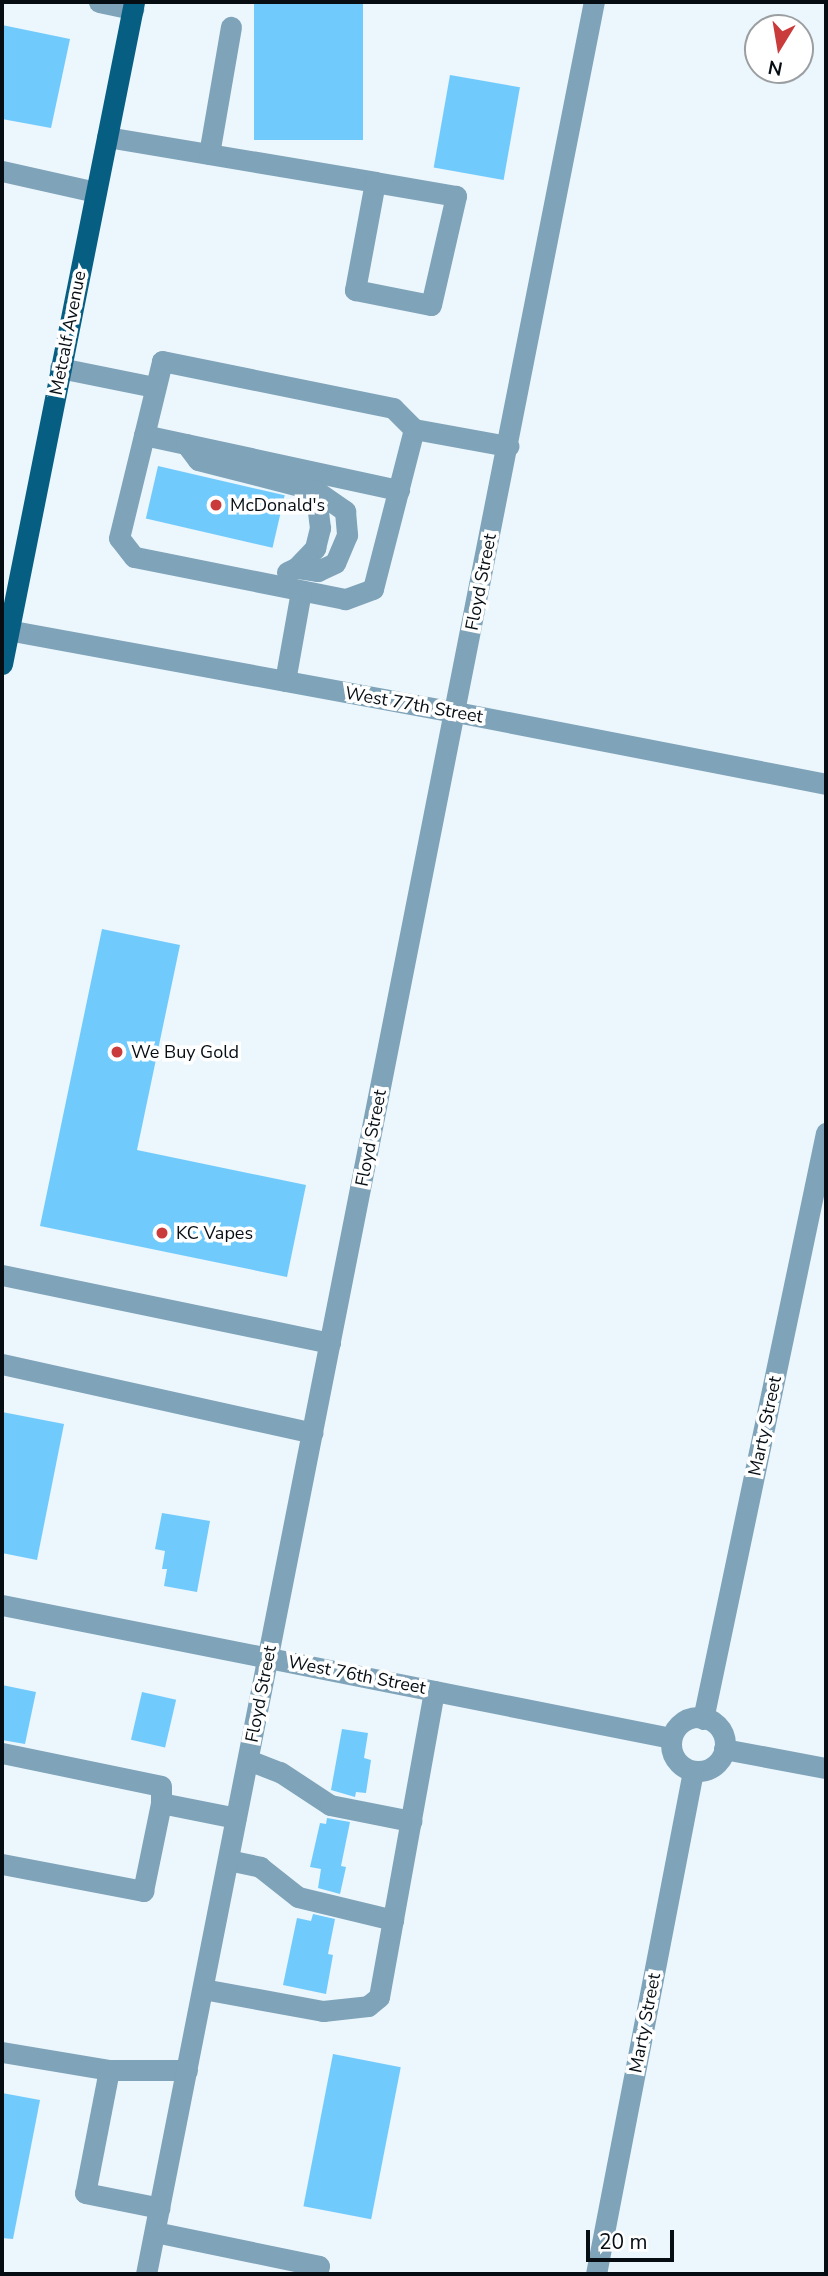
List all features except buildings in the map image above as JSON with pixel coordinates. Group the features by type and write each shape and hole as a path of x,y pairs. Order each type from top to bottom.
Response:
{"main road":[{"name":"Metcalf Avenue","path":"2,664 5,630 134,5"}],"street":[{"path":"99,2 134,5"},
{"name":"Floyd Street","path":"146,2274 594,2"},
{"path":"209,154 231,27"},
{"path":"107,137 375,182 456,196 432,305 355,290 375,182"},
{"path":"2,172 96,191"},
{"path":"414,429 373,589 345,599 260,583 134,557 118,538 162,360 393,408 414,429 508,446"},
{"path":"60,368 154,387"},
{"path":"144,435 399,490"},
{"path":"186,444 198,460 315,490 320,528 315,548 296,568 260,583"},
{"path":"285,681 301,591"},
{"name":"West 77th Street","path":"5,630 456,712 826,784"},
{"name":"Marty Street","path":"703,1719 826,1133"},
{"path":"2,1275 330,1343"},
{"path":"2,1364 312,1433"},
{"name":"West 76th Street","path":"2,1605 671,1738"},
{"path":"203,1989 323,2011 368,2006 379,1997 434,1691"},
{"path":"703,1719 723,1732 724,1749 714,1765 706,1770 693,1771 679,1764 674,1758 671,1738 685,1720 703,1719"},
{"path":"724,1749 826,1768"},
{"path":"2,1753 161,1786 143,1891 2,1864"},
{"path":"248,1760 280,1772 330,1805 411,1821"},
{"name":"Marty Street","path":"596,2274 693,1771"},
{"path":"160,1803 236,1818"},
{"path":"228,1860 260,1867 299,1896 393,1920"},
{"path":"2,2052 109,2070 187,2070"},
{"path":"109,2070 85,2193 160,2207"},
{"path":"155,2232 319,2266 317,2274"}],"place":[{"name":"McDonald's","path":"216,505"},
{"name":"We Buy Gold","path":"117,1052"},
{"name":"KC Vapes","path":"162,1233"}]}
